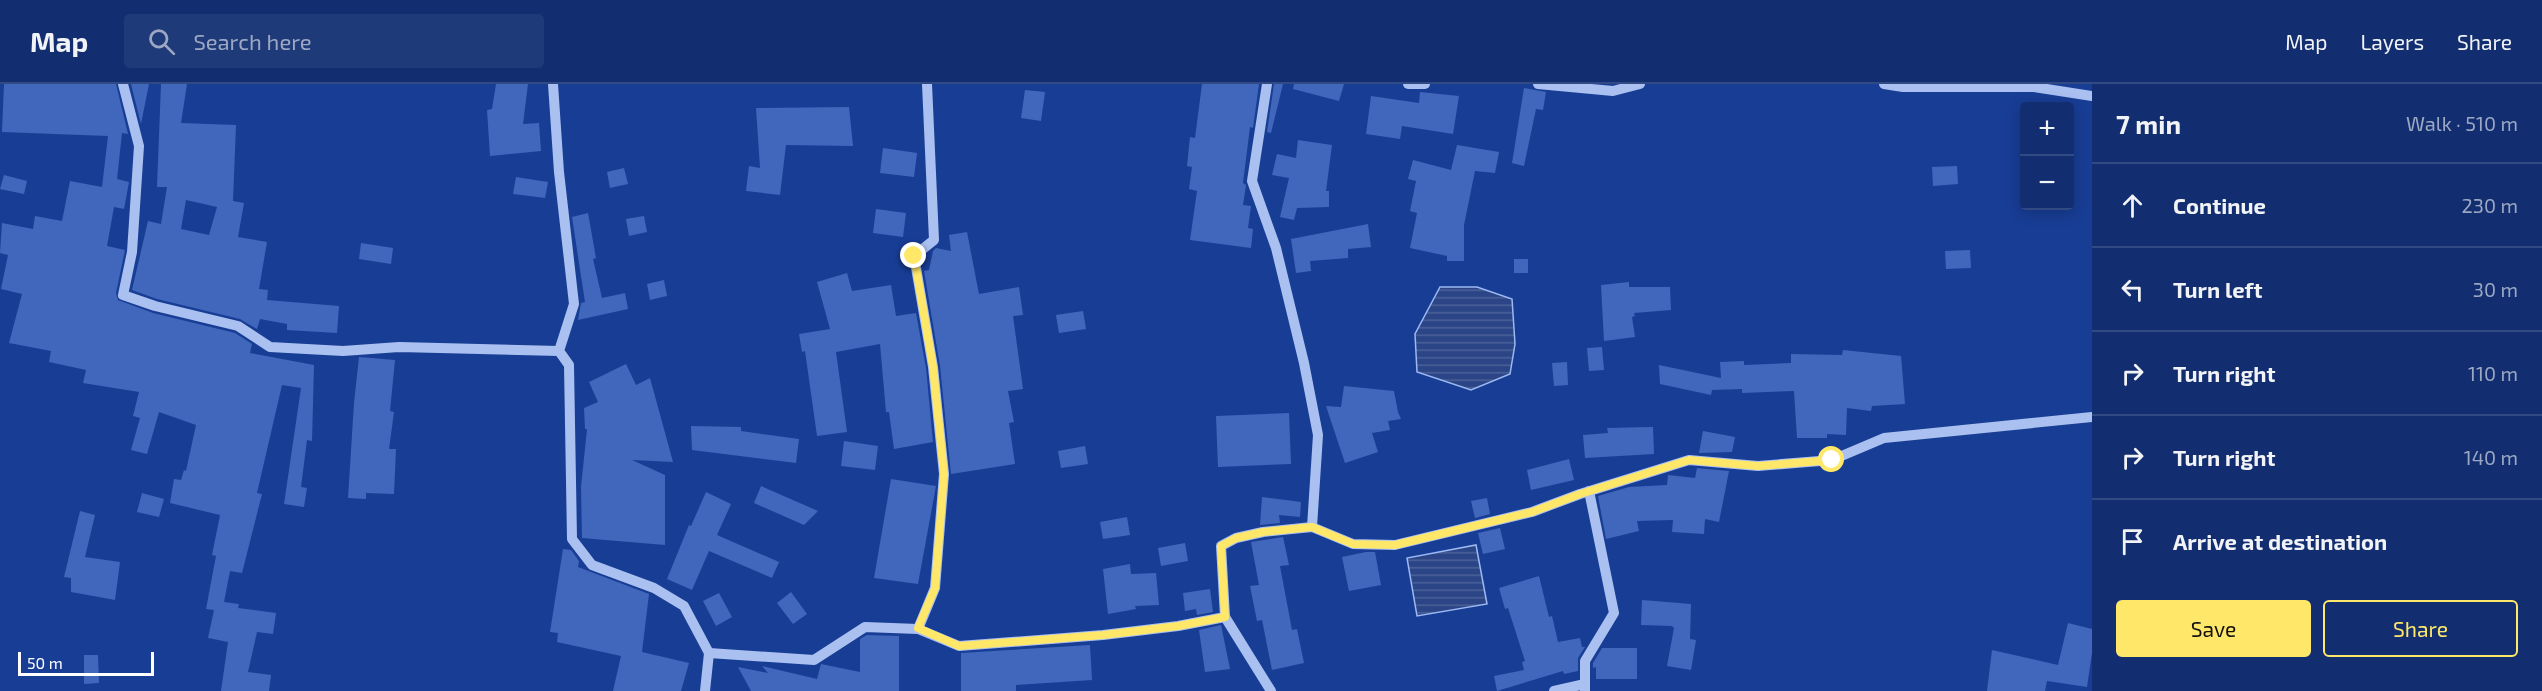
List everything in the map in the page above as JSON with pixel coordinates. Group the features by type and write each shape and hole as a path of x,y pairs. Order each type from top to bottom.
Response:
{"street":[{"path":"123,84 139,146 132,252 123,295 155,306 238,326 270,347 343,351 399,347 559,351"},
{"path":"553,84 559,172 573,304 559,351"},
{"path":"918,628 935,588 944,474 933,367 914,256 934,240 927,84"},
{"path":"1267,84 1252,181 1276,248 1304,363 1318,435 1312,527"},
{"path":"1408,84 1425,84"},
{"path":"1538,84 1613,91 1640,84"},
{"path":"1884,84 1903,87 2034,87 2092,96"},
{"path":"559,351 569,364 572,539 592,565 654,588 684,606 709,653 705,691"},
{"path":"1271,691 1225,617 1221,546 1236,538 1263,532 1312,527 1353,544 1395,545 1532,512 1589,491 1689,460 1758,466 1832,460 1884,438 2092,417"},
{"path":"1554,691 1585,688 1585,661 1614,613 1589,491"},
{"path":"709,653 814,660 865,627 918,628 959,646 1103,635 1178,626 1225,617"}],"water":[{"path":"1440,287 1477,287 1512,299 1515,344 1510,374 1471,390 1417,372 1415,334"},
{"path":"1476,545 1487,604 1417,616 1407,558"}],"building":[{"path":"4,84 116,84 128,134 122,133 117,179 129,182 124,209 114,207 107,246 125,250 116,293 118,300 153,313 235,333 252,344 250,353 314,365 312,441 307,440 301,487 307,488 304,507 284,504 301,388 282,385 257,493 262,494 242,573 230,571 224,602 239,604 238,608 276,613 273,634 257,632 248,672 271,675 269,691 221,691 228,642 208,638 214,610 206,609 216,556 212,555 220,515 170,503 174,479 181,480 184,470 186,471 196,425 159,412 147,454 131,450 140,418 133,416 139,392 83,383 86,370 49,362 51,351 9,343 22,294 1,289 8,255 0,253 2,223 33,229 35,216 62,221 70,181 102,187 108,136 2,132"},
{"path":"131,84 149,84 141,124"},
{"path":"161,84 187,84 181,123 236,125 233,201 244,203 238,237 267,242 259,289 268,290 267,300 339,306 337,333 287,330 287,324 260,319 257,329 240,319 157,299 132,290 148,221 161,224 167,187 157,187","holes":["186,200 217,207 209,235 181,229"]},
{"path":"496,84 528,84 523,124 539,123 541,151 490,156 487,110 492,109"},
{"path":"1202,84 1259,84 1253,128 1250,127 1243,183 1246,185 1243,205 1251,206 1248,228 1253,229 1251,248 1190,240 1197,191 1189,189 1192,167 1187,166 1190,137 1195,138"},
{"path":"1274,84 1283,84 1271,133 1267,132"},
{"path":"1294,84 1344,84 1339,101 1293,89"},
{"path":"1524,88 1546,92 1543,110 1536,109 1524,166 1512,163"},
{"path":"1025,90 1045,92 1041,121 1021,118"},
{"path":"1420,92 1459,96 1453,134 1402,126 1400,139 1366,134 1371,96 1419,103"},
{"path":"849,107 853,146 786,145 780,195 746,191 749,166 760,168 756,108"},
{"path":"1298,140 1332,145 1326,191 1329,191 1329,207 1297,208 1294,220 1280,217 1289,178 1272,175 1277,154 1296,158"},
{"path":"1457,145 1499,152 1495,173 1475,171 1464,225 1464,261 1447,261 1447,256 1410,248 1417,213 1410,211 1416,181 1408,179 1413,160 1451,170"},
{"path":"883,148 917,153 914,177 880,173"},
{"path":"1957,166 1958,184 1933,186 1932,167"},
{"path":"624,168 628,184 610,188 607,172"},
{"path":"4,175 27,181 24,194 0,189"},
{"path":"516,177 548,182 545,198 513,194"},
{"path":"876,209 906,213 903,237 873,233"},
{"path":"588,213 596,258 593,259 602,298 625,293 628,309 578,320 581,303 585,302 572,217"},
{"path":"644,216 647,232 629,236 626,219"},
{"path":"1368,224 1371,247 1348,249 1348,258 1310,261 1311,271 1296,273 1291,239"},
{"path":"967,232 979,294 1019,287 1023,315 1013,316 1023,389 1008,391 1014,422 1009,423 1015,464 951,474 940,366 924,271 929,270 933,251 936,248 951,251 949,235"},
{"path":"361,243 393,248 391,264 359,259"},
{"path":"1970,250 1971,268 1946,269 1945,251"},
{"path":"1514,259 1528,259 1528,273 1514,273"},
{"path":"847,273 852,291 891,285 896,316 916,313 926,368 933,442 894,449 889,412 886,412 880,344 836,352 847,432 817,436 805,351 802,352 799,334 830,329 817,282"},
{"path":"664,280 667,296 650,300 647,284"},
{"path":"1629,282 1629,287 1670,287 1671,310 1634,313 1635,316 1632,317 1635,337 1604,341 1601,285"},
{"path":"1083,311 1086,329 1059,333 1056,315"},
{"path":"1602,347 1604,370 1589,371 1587,348"},
{"path":"1843,350 1901,356 1905,404 1872,406 1871,411 1847,408 1846,435 1827,434 1827,438 1797,438 1794,391 1742,393 1742,389 1712,390 1711,395 1660,384 1659,365 1721,378 1720,362 1744,361 1744,365 1791,363 1791,354 1842,355"},
{"path":"359,357 395,360 390,411 394,412 389,449 396,449 394,494 366,493 366,499 348,498"},
{"path":"1567,362 1568,385 1554,386 1552,363"},
{"path":"626,364 636,385 650,378 673,462 632,460 665,475 665,545 582,538 581,487 587,429 585,429 584,408 598,402 589,382"},
{"path":"1344,386 1394,391 1401,419 1388,421 1390,430 1372,433 1378,452 1345,463 1326,406 1341,407"},
{"path":"1289,413 1291,464 1218,467 1216,416"},
{"path":"691,426 741,427 741,431 799,439 796,463 692,450"},
{"path":"1653,427 1654,454 1585,458 1583,435 1608,433 1607,428"},
{"path":"1703,431 1735,437 1732,452 1699,453"},
{"path":"844,441 878,446 875,470 841,466"},
{"path":"1085,446 1088,464 1061,468 1058,451"},
{"path":"1569,459 1574,480 1531,490 1527,470"},
{"path":"1697,468 1729,471 1719,522 1705,519 1704,534 1672,532 1673,520 1637,521 1639,531 1606,539 1598,496 1629,487 1667,485 1668,475 1695,478"},
{"path":"891,479 936,486 918,584 874,578"},
{"path":"761,486 818,511 804,525 754,503"},
{"path":"706,492 731,504 717,535 779,562 772,578 709,551 692,590 667,579 689,525 691,526"},
{"path":"142,493 164,499 159,517 137,512"},
{"path":"1262,497 1301,502 1300,517 1279,515 1280,523 1260,525"},
{"path":"1487,498 1490,514 1475,518 1471,501"},
{"path":"80,511 95,515 85,557 120,562 115,600 71,592 71,578 64,577"},
{"path":"1127,517 1130,535 1103,539 1100,522"},
{"path":"1500,528 1505,549 1483,554 1478,533"},
{"path":"1283,537 1289,565 1280,566 1292,630 1297,629 1304,663 1272,670 1262,620 1257,621 1250,586 1259,585 1251,542"},
{"path":"1185,543 1188,561 1161,566 1158,548"},
{"path":"563,549 571,550 579,561 578,567 649,594 642,652 689,663 681,691 613,691 621,656 557,642 558,633 550,632"},
{"path":"1375,552 1381,585 1349,591 1342,557"},
{"path":"1130,564 1131,574 1156,573 1159,605 1135,606 1136,609 1108,614 1103,569"},
{"path":"1539,576 1558,642 1580,638 1582,647 1585,647 1578,658 1578,671 1564,674 1563,671 1497,691 1494,676 1524,670 1522,662 1525,661 1499,588"},
{"path":"1210,589 1213,612 1197,615 1196,609 1185,611 1183,593"},
{"path":"791,592 807,614 793,624 777,603"},
{"path":"719,593 732,617 716,626 703,601"},
{"path":"1642,600 1691,604 1690,639 1696,640 1691,670 1667,666 1674,628 1672,626 1641,625"},
{"path":"2068,623 2092,629 2092,653 2087,687 2047,681 2045,691 1987,691 1992,650 2058,665"},
{"path":"1221,625 1230,669 1205,672 1199,630"},
{"path":"867,635 899,636 899,691 751,691 738,667 768,673 762,666 817,679 821,664 860,672 860,639"},
{"path":"1090,645 1092,680 1016,685 1016,691 961,691 961,653"},
{"path":"1602,648 1637,648 1637,679 1596,679 1596,667 1593,668 1593,663"},
{"path":"84,655 98,655 99,683 84,684"}],"route":[{"path":"914,256 933,367 944,474 935,588 918,628 959,646 1103,635 1178,626 1225,617 1221,546 1236,538 1263,532 1312,527 1353,544 1395,545 1532,512 1580,494 1689,460 1758,466 1832,460"}]}
